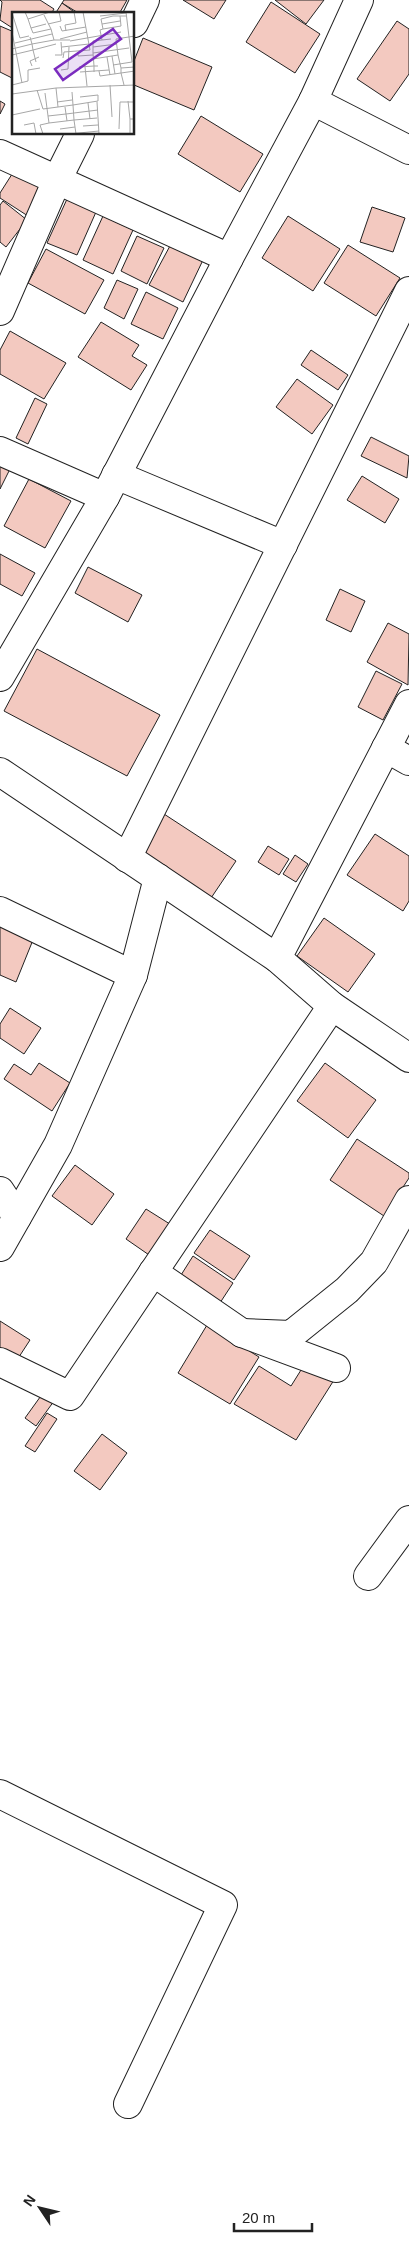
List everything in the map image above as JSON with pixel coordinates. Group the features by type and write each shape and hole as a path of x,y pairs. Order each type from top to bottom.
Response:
{"street":[{"path":"135,21 145,0"},
{"path":"0,677 110,486 313,101 359,0"},
{"path":"313,101 409,150"},
{"path":"0,311 57,180 80,135"},
{"path":"0,154 229,258"},
{"path":"127,858 409,291"},
{"path":"0,451 283,544"},
{"path":"277,958 398,754 409,704"},
{"path":"0,772 277,958 332,1006 409,1058"},
{"path":"0,1247 58,1145 133,975 158,878"},
{"path":"0,911 133,975"},
{"path":"0,1362 70,1396 332,1006"},
{"path":"0,1191 17,1217"},
{"path":"242,1334 291,1335 340,1296 374,1262 409,1200"},
{"path":"153,1272 242,1334 336,1368"},
{"path":"368,1576 409,1520"},
{"path":"0,1794 223,1904 128,2104"}],"building":[{"path":"0,0 40,0 54,9 52,12 12,12 12,28 0,20 2,2"},
{"path":"64,0 127,0 120,12 77,12 62,3"},
{"path":"183,0 226,0 214,19"},
{"path":"275,0 324,0 306,24"},
{"path":"271,2 320,34 295,73 246,42"},
{"path":"62,3 74,12 56,12"},
{"path":"397,21 409,29 409,74 390,101 357,79"},
{"path":"0,26 12,31 12,78 0,72"},
{"path":"143,38 212,67 194,110 135,85 135,58"},
{"path":"0,101 5,104 0,114"},
{"path":"201,116 263,154 240,192 178,154"},
{"path":"14,171 44,190 28,216 0,198 0,193"},
{"path":"67,199 96,212 77,255 47,243"},
{"path":"3,201 27,220 6,247 0,242 0,205"},
{"path":"372,207 405,218 393,252 360,242"},
{"path":"103,216 133,230 113,274 83,260"},
{"path":"288,216 340,249 313,291 262,258"},
{"path":"137,236 164,248 147,284 121,271"},
{"path":"171,244 203,260 183,302 149,285"},
{"path":"348,245 400,278 376,316 324,283"},
{"path":"46,249 104,280 85,314 28,283"},
{"path":"117,280 138,289 124,319 104,308"},
{"path":"146,292 178,308 163,339 131,324"},
{"path":"101,322 139,345 132,356 147,365 131,390 78,357"},
{"path":"10,331 66,363 44,399 0,374 0,350"},
{"path":"311,350 348,375 338,390 301,365"},
{"path":"297,379 333,405 312,434 276,407"},
{"path":"35,398 47,404 28,444 16,438"},
{"path":"371,437 409,456 407,478 361,456"},
{"path":"0,459 12,465 0,489"},
{"path":"362,476 399,499 385,523 347,500"},
{"path":"29,479 71,501 45,548 4,526"},
{"path":"0,554 35,573 22,596 0,584"},
{"path":"88,567 142,595 128,622 75,593"},
{"path":"340,589 365,601 351,632 326,620"},
{"path":"388,623 409,634 408,685 367,662"},
{"path":"37,649 160,715 127,776 4,711"},
{"path":"376,671 402,684 383,720 358,707"},
{"path":"164,814 236,861 209,901 138,854"},
{"path":"375,834 409,856 409,901 403,911 347,875"},
{"path":"268,846 289,859 279,875 258,862"},
{"path":"295,855 308,864 296,882 283,874"},
{"path":"324,918 375,954 348,992 297,956"},
{"path":"0,921 35,935 16,982 0,975"},
{"path":"10,1008 41,1028 24,1054 0,1038 0,1024"},
{"path":"39,1063 70,1083 52,1111 4,1079 14,1064 31,1075"},
{"path":"325,1063 376,1100 348,1138 297,1101"},
{"path":"357,1139 409,1173 409,1178 384,1216 330,1180"},
{"path":"75,1165 114,1194 92,1225 52,1196"},
{"path":"146,1209 173,1226 152,1257 126,1239"},
{"path":"210,1230 250,1256 234,1280 194,1253"},
{"path":"193,1256 233,1283 216,1309 176,1283"},
{"path":"0,1321 30,1340 15,1363 0,1353"},
{"path":"207,1325 259,1357 230,1404 178,1373"},
{"path":"306,1362 334,1380 296,1440 234,1404 259,1366 291,1386"},
{"path":"43,1393 54,1401 36,1426 25,1418"},
{"path":"47,1413 57,1419 35,1452 25,1446"},
{"path":"102,1434 127,1453 100,1490 74,1471"}]}
